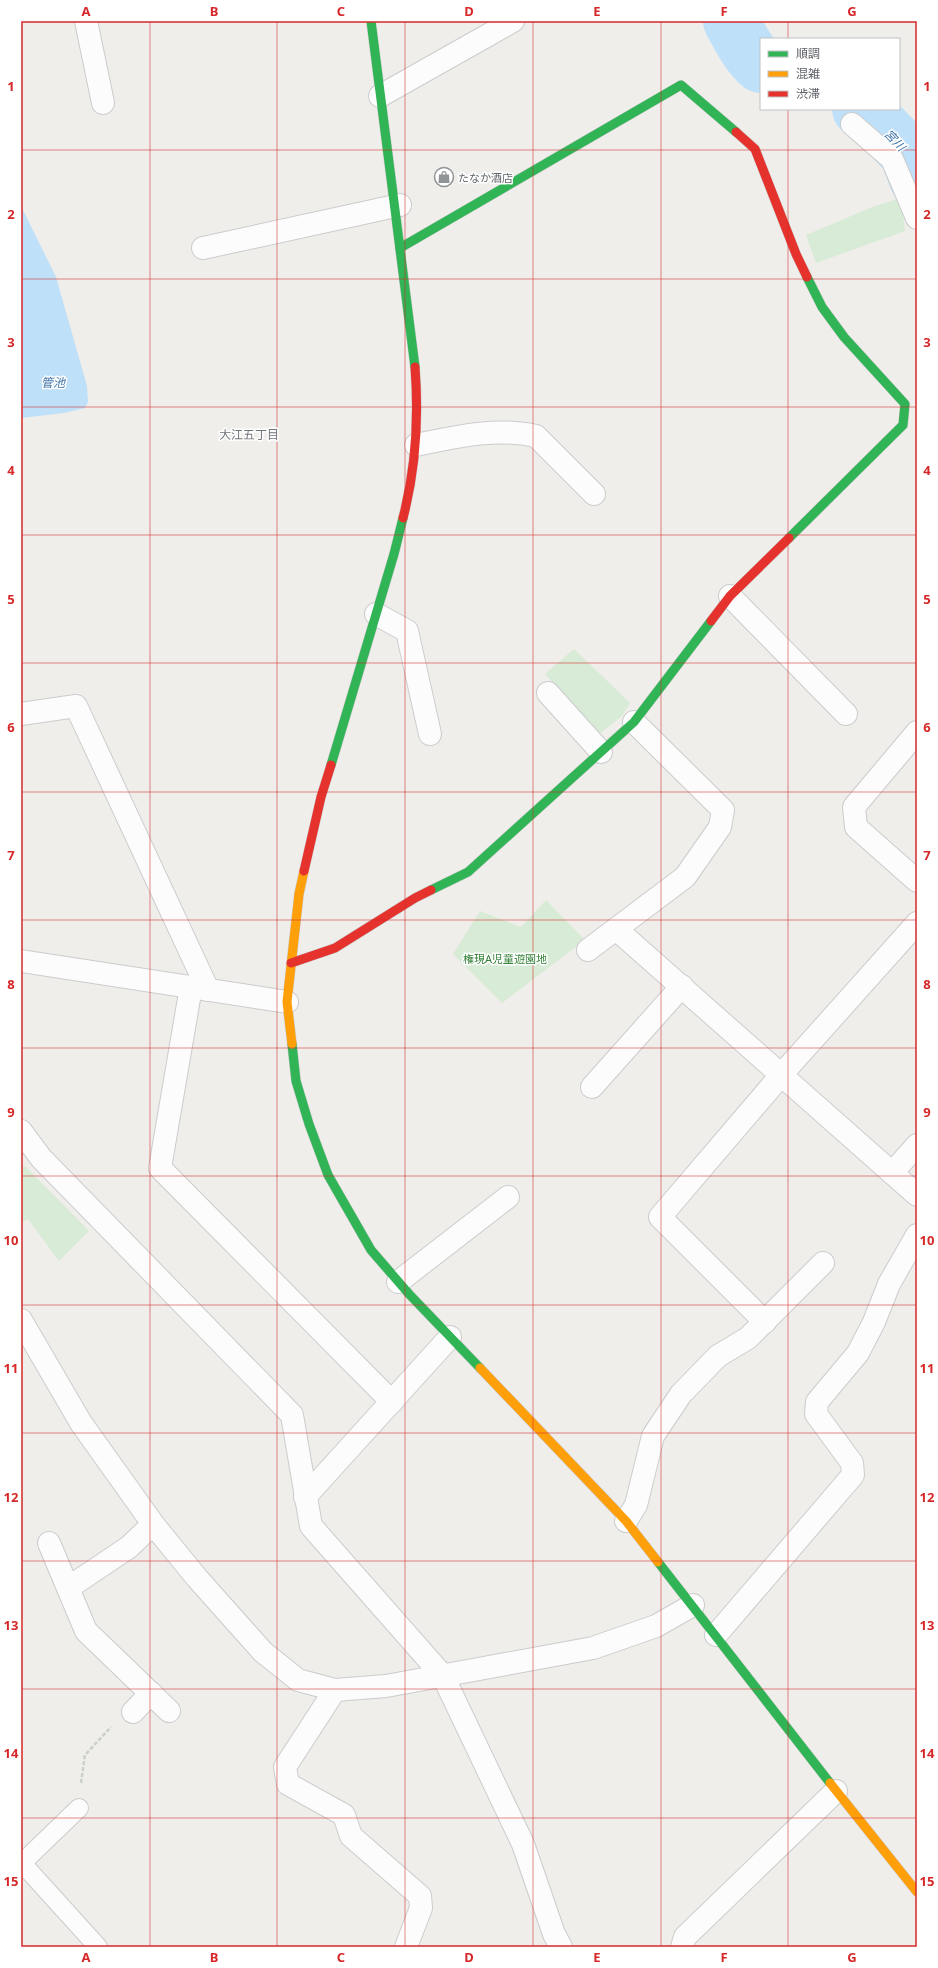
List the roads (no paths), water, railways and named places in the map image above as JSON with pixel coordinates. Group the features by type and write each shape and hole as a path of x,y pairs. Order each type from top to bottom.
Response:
{"street":[{"path":"86,21 103,103"},
{"path":"371,21 380,96 398,205 400,248 417,398 416,445 411,486 394,554 321,797 298,894 287,1002 296,1081 309,1124 328,1175 371,1250 398,1282 450,1338 626,1521 693,1605 836,1791 917,1892"},
{"path":"380,96 513,21"},
{"path":"290,963 335,948 415,898 468,872 634,722 730,596 903,425 905,404 844,337 822,307 796,254 755,149 681,85 400,248"},
{"path":"852,124 892,160 917,218"},
{"path":"203,248 398,205"},
{"path":"416,445 474,434 524,433 536,436 594,494"},
{"path":"730,596 846,714"},
{"path":"376,614 407,631 430,734"},
{"path":"548,693 601,752"},
{"path":"21,714 76,706 199,989 160,1168 392,1402"},
{"path":"588,950 685,877 720,827 723,810 634,722"},
{"path":"917,732 854,807 856,827 917,881"},
{"path":"765,1322 660,1217 782,1074 917,923"},
{"path":"616,929 782,1074 917,1195"},
{"path":"21,961 287,1002"},
{"path":"592,1086 682,986"},
{"path":"21,1132 47,1164 292,1415 311,1526 443,1676 523,1844 554,1934 561,1947"},
{"path":"892,1173 917,1145"},
{"path":"398,1282 508,1197"},
{"path":"716,1635 853,1476 852,1463 816,1414 817,1402 858,1353 874,1322 889,1284 917,1235"},
{"path":"626,1521 636,1506 653,1436 681,1394 718,1356 748,1338 823,1263"},
{"path":"21,1320 81,1423 153,1524 197,1578 263,1652 298,1680 335,1690 386,1686 594,1648 656,1626 693,1605"},
{"path":"305,1497 450,1338"},
{"path":"68,1588 129,1547 153,1524"},
{"path":"49,1544 86,1631 169,1711"},
{"path":"335,1690 285,1767 288,1784 344,1814 351,1836 420,1896 421,1908 406,1947"},
{"path":"133,1712 151,1693"},
{"path":"682,1947 685,1937 836,1791"}],"lane":[{"path":"79,1808 22,1863 98,1947"}],"water":[{"name":"管池","path":"21,206 56,277 87,386 88,402 85,408 64,413 21,418"}],"waterway":[{"name":"宮川","path":"731,21 748,50 760,64"},
{"name":"宮川","path":"862,110 870,115 907,153 917,179"}],"place":[{"name":"たなか酒店","path":"444,177"}],"district":[{"name":"大江五丁目","path":"249,434"}],"park label":[{"name":"権現A児童遊園地","path":"505,958"}]}
